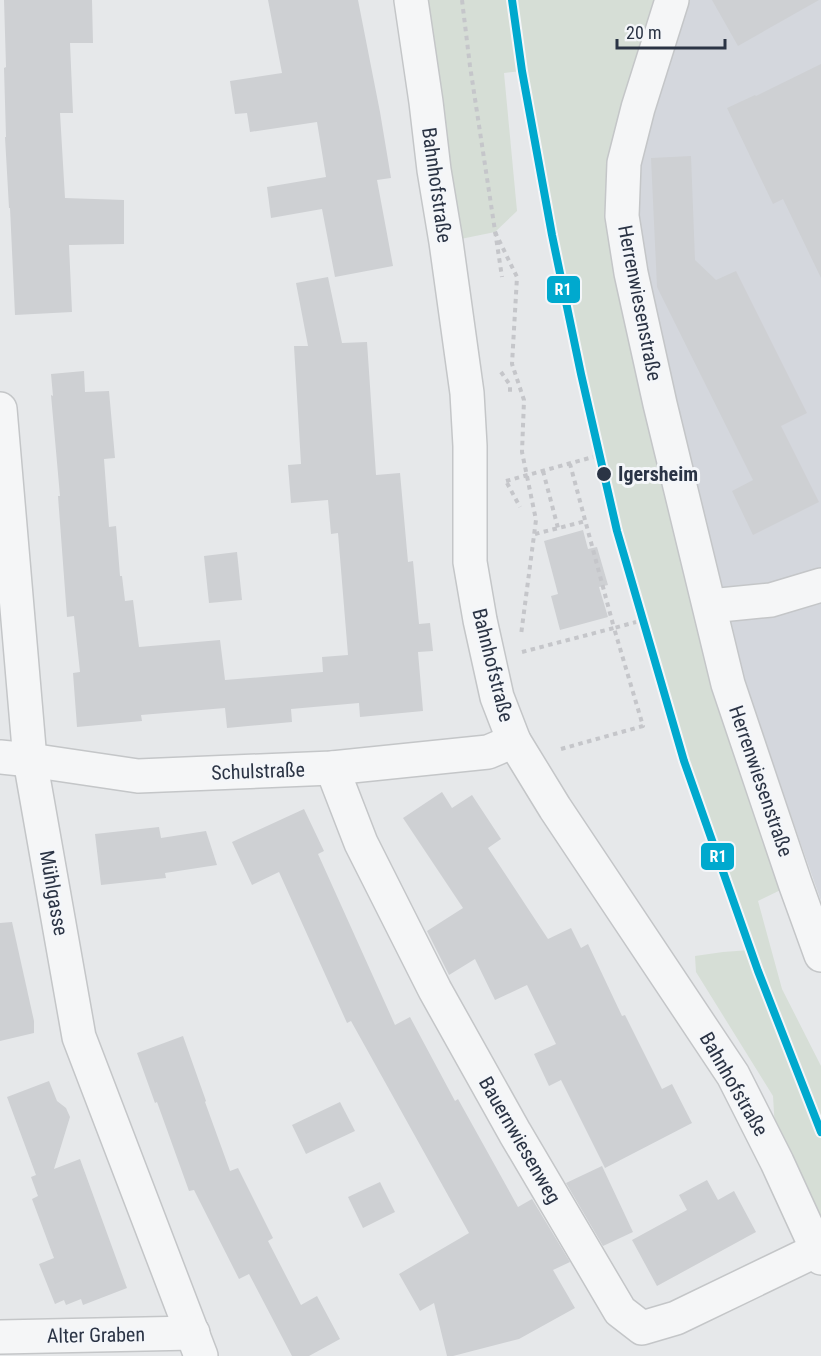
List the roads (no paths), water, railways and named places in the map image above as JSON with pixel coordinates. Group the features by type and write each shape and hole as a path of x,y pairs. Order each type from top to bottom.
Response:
{"street":[{"name":"Bahnhofstraße","path":"411,0 467,393 470,446 470,562 497,696 514,741 555,808 733,1075 777,1162 819,1254"},
{"name":"Herrenwiesenstraße","path":"672,0 638,108 624,163 622,216 633,284 660,404 728,684 821,955"},
{"name":"Mühlgasse","path":"0,409 15,759 79,1037 197,1345"},
{"path":"710,606 771,600 821,585"},
{"name":"Schulstraße","path":"15,759 138,776 332,768 488,752 514,741"},
{"name":"Bauernwiesenweg","path":"332,768 361,843 435,990 528,1155 620,1311 642,1328 676,1318 819,1254"},
{"name":"Alter Graben","path":"0,1337 197,1345"}],"place":[{"name":"Igersheim","path":"604,474"}]}
